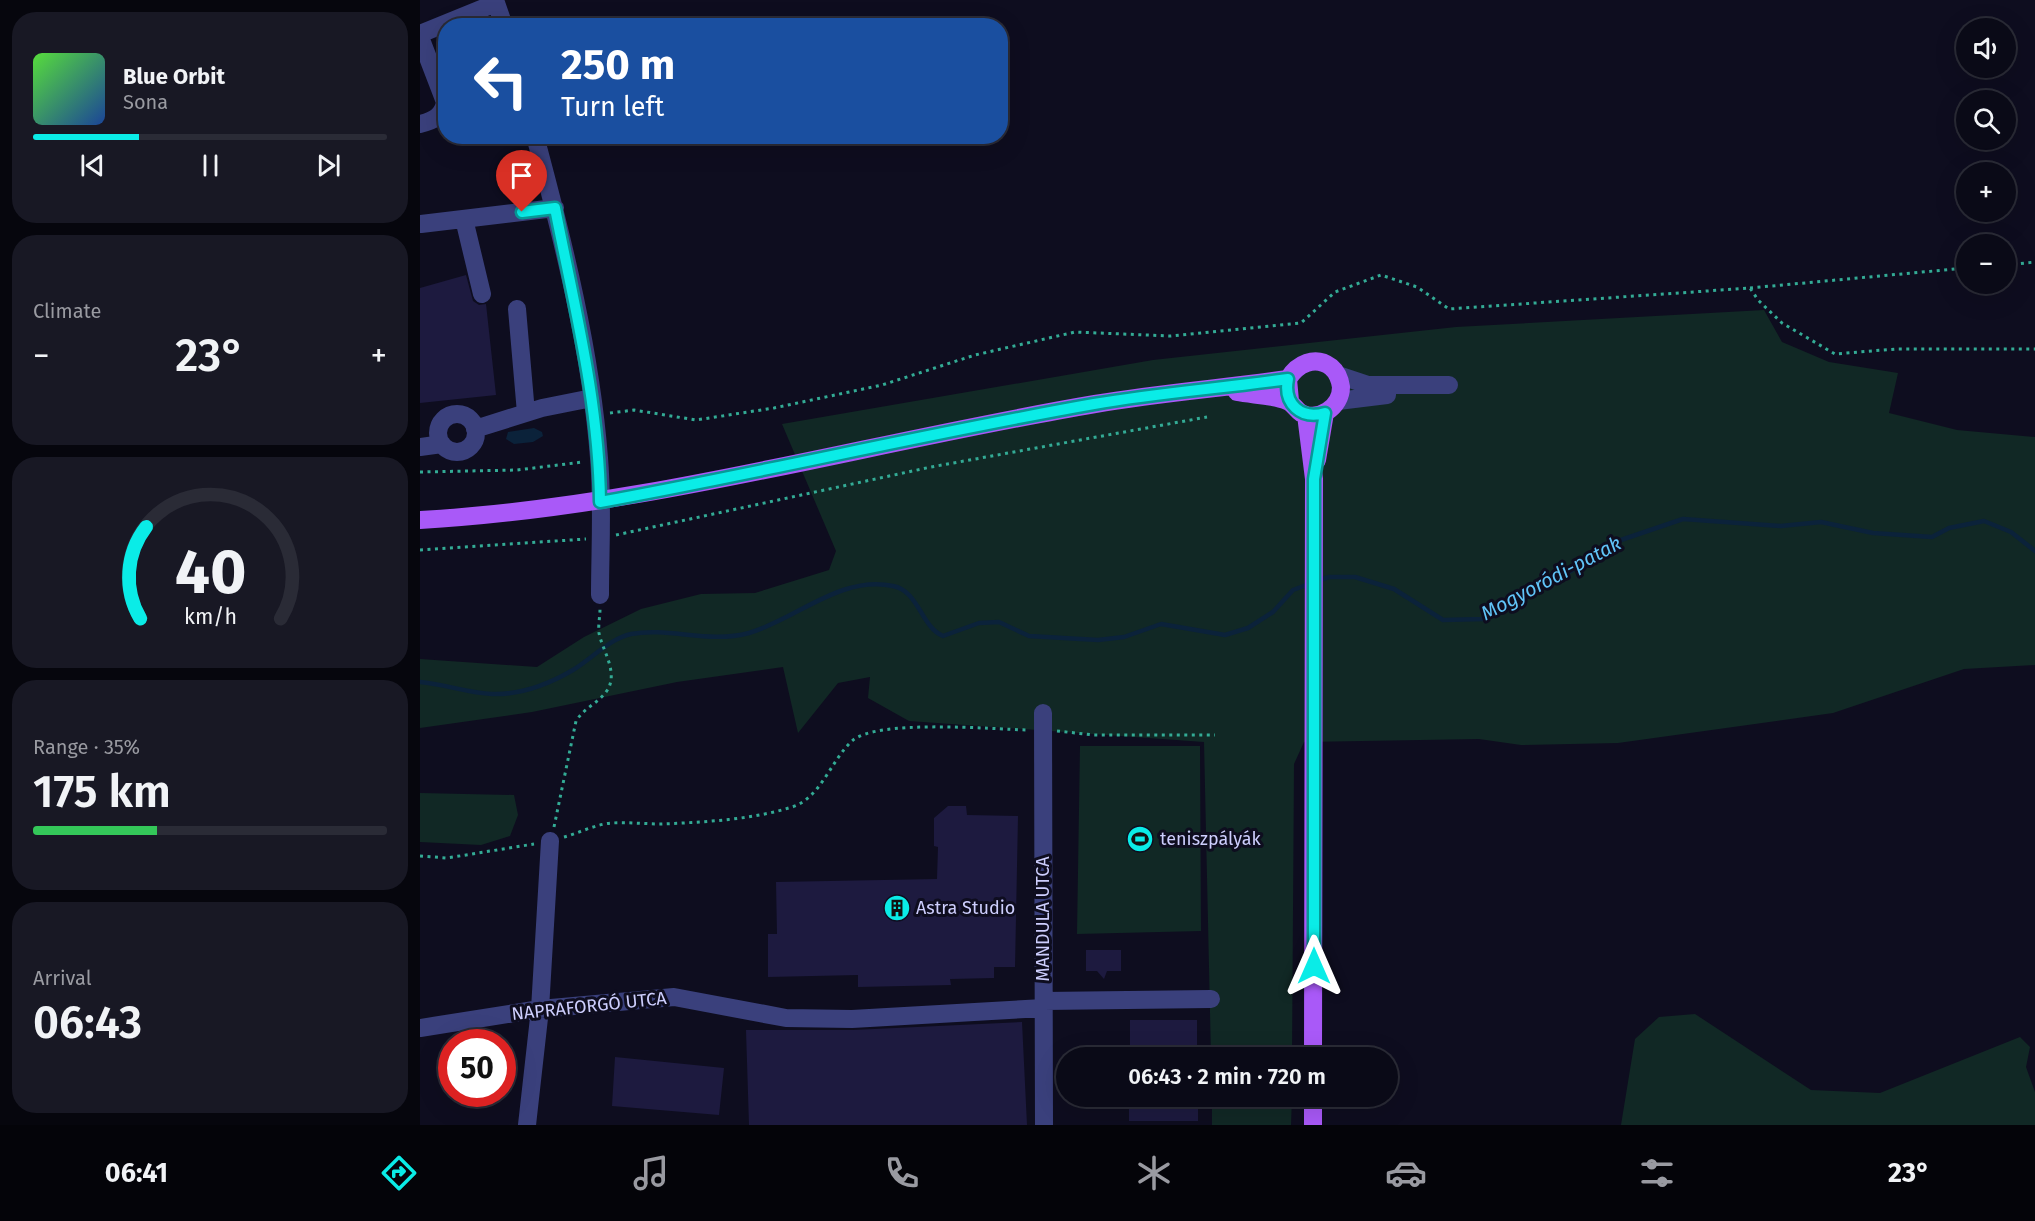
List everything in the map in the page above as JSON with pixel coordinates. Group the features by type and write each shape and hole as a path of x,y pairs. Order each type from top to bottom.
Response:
{"main road":[{"path":"420,520 600,502 742,476 1094,404 1288,379 1299,366 1316,361 1332,368 1338,375 1341,393 1331,407 1314,479"},
{"path":"1288,379 1290,401 1296,410 1306,415 1331,407"},
{"path":"1217,389 1290,401"},
{"path":"1306,415 1314,479 1313,1047"},
{"path":"1313,1107 1313,1125"}],"street":[{"path":"460,18 495,2 501,18"},
{"path":"438,28 420,36 438,82"},
{"path":"420,124 438,117"},
{"path":"538,144 555,208 593,406 600,460 600,595"},
{"path":"421,224 555,208"},
{"path":"464,219 482,294"},
{"path":"517,309 526,413"},
{"path":"1331,407 1380,396 1449,389 1368,385 1338,375"},
{"path":"475,429 526,413 593,406"},
{"path":"420,447 442,444 454,451 463,450 470,446 475,438 475,429 471,421 464,415 455,414 447,417 440,423 438,432 442,444"},
{"name":"MANDULA UTCA","path":"1042,722 1044,1125"},
{"path":"527,1125 540,1009 550,841"},
{"name":"NAPRAFORGÓ UTCA","path":"420,1028 540,1009 674,997 786,1018 852,1019 1044,1004 1210,999"}],"path":[{"path":"2016,264 2035,262"},
{"path":"593,406 696,420 774,408 882,385 975,355 1075,332 1171,336 1301,323 1335,292 1382,275 1417,287 1449,309 1750,288 1956,269"},
{"path":"1750,288 1758,300 1782,323 1835,354 1896,349 2035,350"},
{"path":"420,550 600,538 931,467 1207,417"},
{"path":"420,472 517,470 600,460"},
{"path":"550,841 576,721 582,712 606,692 610,683 611,669 599,630 600,595"},
{"path":"420,856 447,858 550,841 610,823 660,824 731,819 795,807 816,790 834,762 854,739 873,730 1042,722 1094,735 1215,735"}],"green space":[{"path":"1764,310 1782,342 1829,362 1898,373 1889,413 1957,430 2035,437 2035,665 1964,669 1833,713 1618,743 1521,745 1479,739 1304,742 1294,764 1292,1047 1211,1047 1204,742 909,721 868,698 870,677 838,683 798,733 783,667 677,682 532,712 420,728 420,659 537,667 584,637 641,609 701,594 755,593 829,570 836,551 782,424 1153,360 1456,327"},
{"name":"teniszpályák","path":"1080,746 1200,746 1201,931 1077,934"},
{"path":"420,793 514,795 518,815 510,836 481,845 420,842"},
{"path":"1695,1014 1811,1090 1880,1093 2020,1037 2030,1047 2026,1067 2035,1092 2035,1125 1621,1125 1635,1039 1659,1017"},
{"path":"1212,1107 1292,1107 1291,1125 1212,1125"}],"water":[{"path":"534,428 542,432 543,436 533,442 514,444 506,439 508,432"}],"building":[{"path":"466,275 473,301 479,305 486,304 496,395 420,403 420,288"},
{"name":"Astra Studio","path":"948,806 966,806 967,815 1018,816 1015,967 994,967 994,978 950,979 951,985 858,987 858,975 768,977 768,934 777,934 776,882 937,879 938,847 934,846 934,818"},
{"path":"1086,950 1121,950 1121,971 1107,971 1104,979 1097,971 1086,971"},
{"path":"1130,1020 1197,1020 1197,1047 1130,1047"},
{"path":"1022,1022 1027,1125 749,1125 746,1030 853,1030"},
{"path":"615,1057 724,1068 719,1115 612,1106"},
{"path":"1129,1107 1198,1107 1198,1121 1129,1121"}],"waterway":[{"name":"Mogyoródi-patak","path":"1320,580 1329,577 1355,577 1394,589 1443,620 1484,619 1517,598 1571,571 1587,558 1618,541 1683,519 1781,526 1821,522 1873,533 1932,537 1949,528 1984,521 2011,532 2035,551"},
{"name":"Mogyoródi-patak","path":"420,682 492,694 524,691 564,675 624,636 646,632 719,637 749,633 767,627 837,592 874,584 902,589 909,595 930,625 943,636 979,623 999,622 1029,636 1098,640 1124,637 1161,624 1225,635 1248,628 1273,612 1293,590 1309,584"}],"place":[{"name":"teniszpályák","path":"1140,839"},
{"name":"Astra Studio","path":"897,908"}],"route":[{"path":"522,212 555,208 593,405 600,460 600,502 742,476 1094,404 1288,379 1287,394 1296,410 1312,416 1325,413 1314,479 1314,966"}]}
